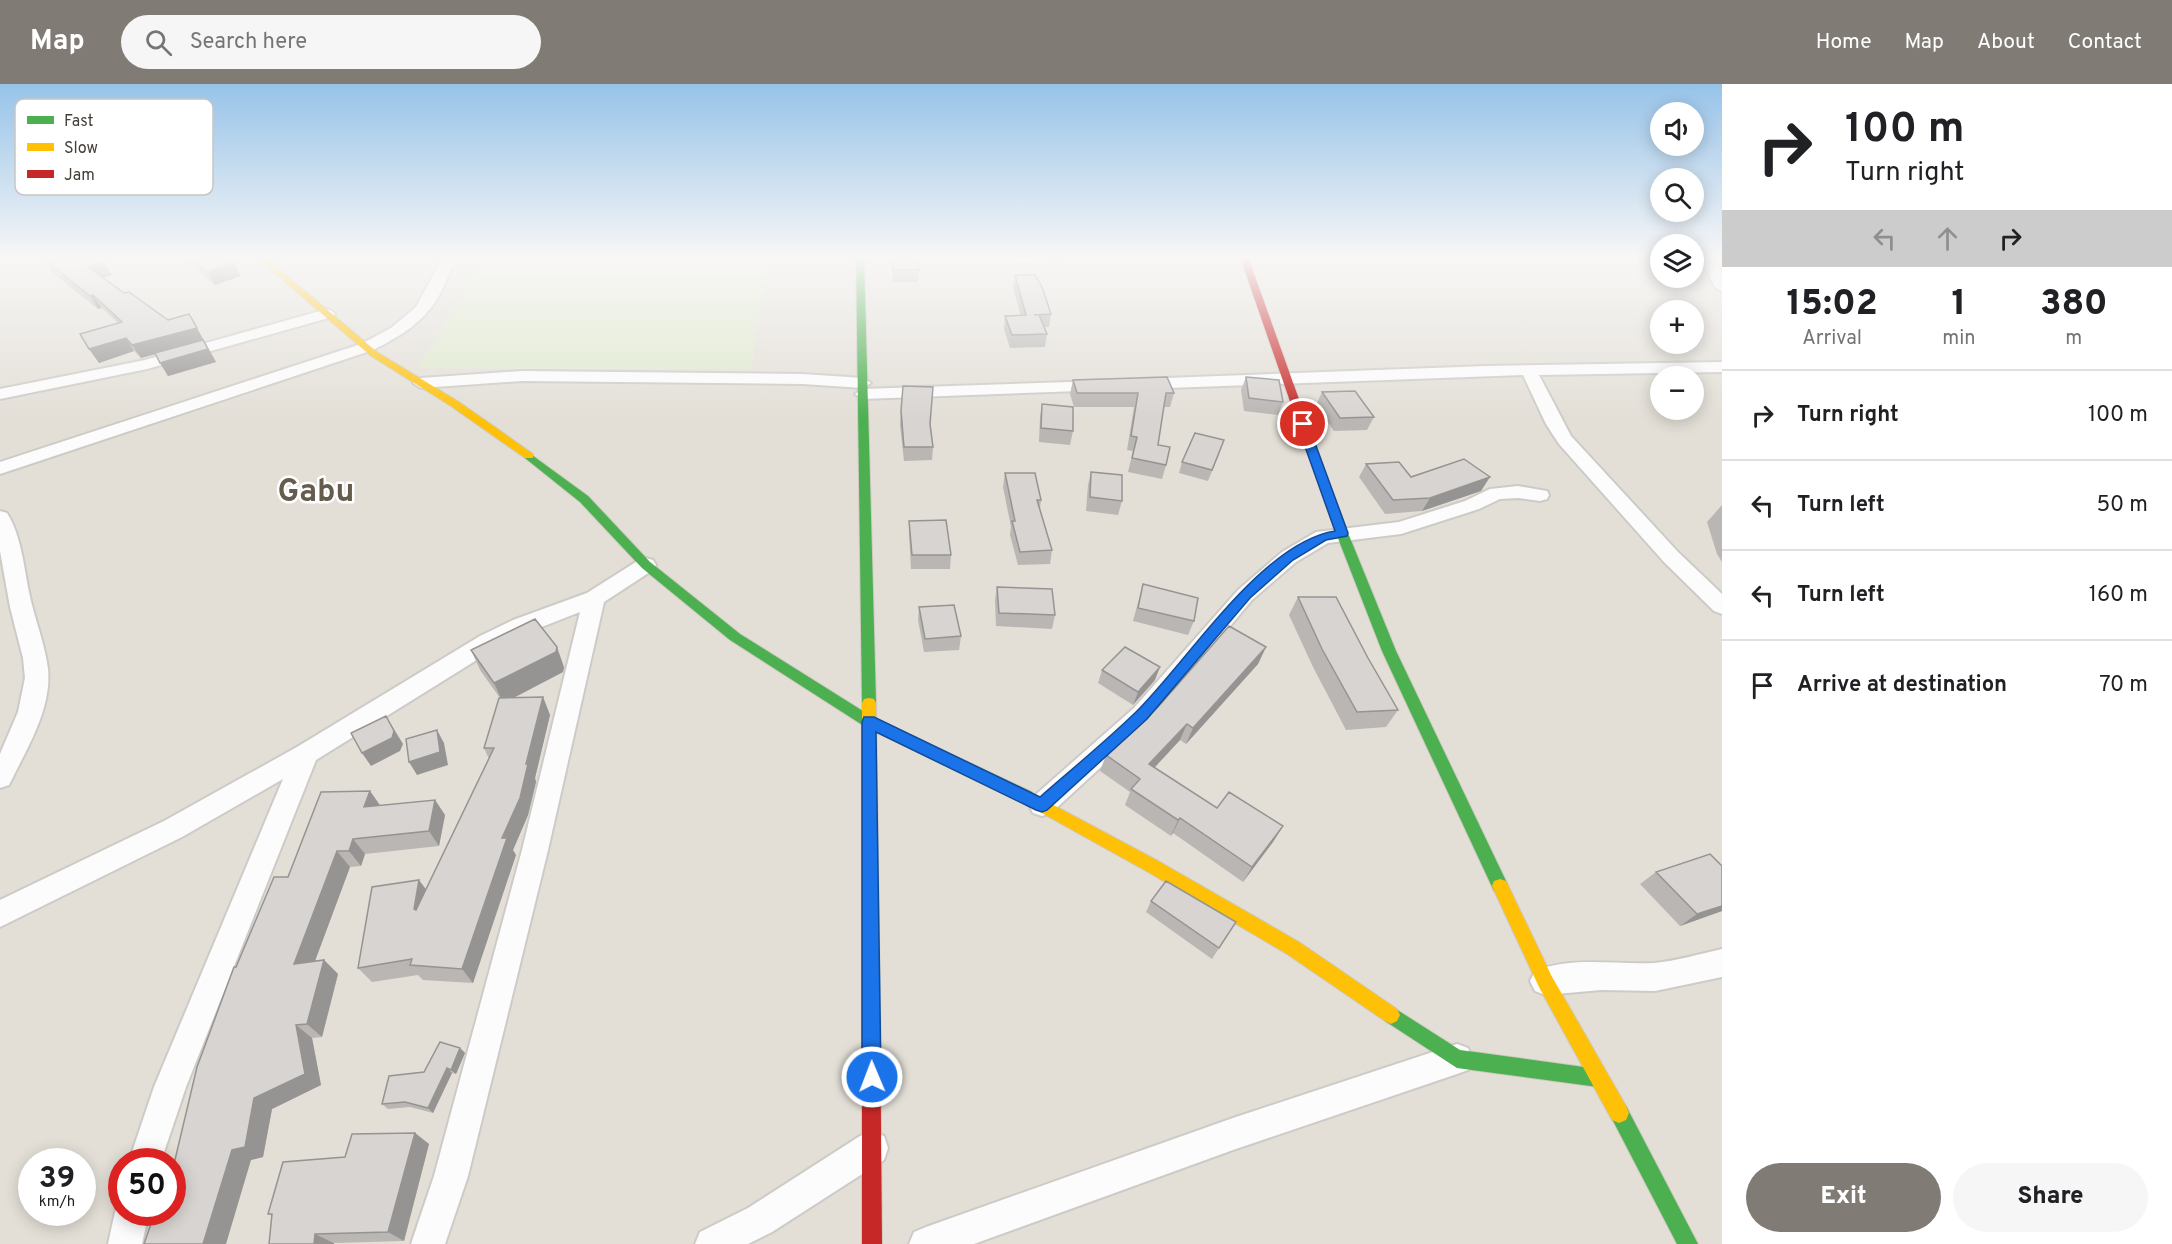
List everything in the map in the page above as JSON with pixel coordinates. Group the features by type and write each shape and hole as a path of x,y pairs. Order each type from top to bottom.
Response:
{"street":[{"path":"324,311 366,347 524,451 584,499 646,565 735,638 869,722 1042,805 1154,867 1293,948 1458,1059"},
{"path":"0,468 366,347 396,333 422,311"},
{"path":"861,311 869,722 872,1244"},
{"path":"1263,311 1342,533 1389,651 1545,981 1688,1244"},
{"path":"0,394 147,364 327,314"},
{"path":"421,383 522,376 803,379 863,388 1121,385 1722,367"},
{"path":"1529,371 1542,393 1551,422 1565,440 1671,557 1722,606"},
{"path":"1042,805 1142,715 1245,595 1289,557 1323,537 1401,528 1472,505 1497,493 1518,492 1540,495"},
{"path":"0,517 10,542 21,607 33,653 36,686 22,736 0,778"},
{"path":"0,914 173,829 306,754 488,642 521,626 594,598 646,565"},
{"path":"428,1244 451,1176 535,850 594,598"},
{"path":"149,1148 170,1087 306,754"},
{"path":"1545,981 1601,976 1655,977 1722,963"},
{"path":"926,1244 1233,1134 1458,1059 1598,1078"},
{"path":"712,1244 760,1221 872,1148"},
{"path":"125,1244 129,1226"}],"shaded area":[{"path":"0,311 452,311 418,368 751,369 759,311 1650,311 1650,354 1704,354 1704,311 1722,311 1722,1244 0,1244"}],"green space":[{"path":"452,311 759,311 751,369 418,368"}],"building":[{"path":"110,311 156,311 168,320 189,314 197,328 132,345 126,338 89,349 80,334 122,322"},
{"path":"1025,311 1050,311 1051,314 1034,315 1039,315 1047,334 1012,335 1005,316 1026,315"},
{"path":"203,340 208,349 160,363 155,353"},
{"path":"1167,377 1174,393 1166,393 1158,445 1170,447 1166,465 1132,458 1137,437 1131,436 1138,393 1077,393 1073,380"},
{"path":"1246,377 1279,380 1283,402 1249,398"},
{"path":"903,386 933,387 930,424 933,447 904,447 901,411"},
{"path":"1355,391 1374,417 1340,418 1322,392"},
{"path":"1042,404 1073,407 1073,431 1041,428"},
{"path":"1195,433 1224,440 1212,470 1182,462"},
{"path":"1464,459 1490,477 1430,498 1393,500 1366,464 1399,462 1411,477"},
{"path":"1091,472 1122,475 1122,501 1090,497"},
{"path":"1005,473 1035,473 1041,500 1037,500 1052,550 1020,552 1012,521 1015,521"},
{"path":"946,520 951,555 912,555 909,521"},
{"path":"1143,584 1198,598 1194,621 1138,608"},
{"path":"997,587 1052,589 1055,615 999,613"},
{"path":"1298,597 1336,597 1398,710 1357,712 1322,649"},
{"path":"954,605 961,636 925,639 919,607"},
{"path":"535,619 557,647 556,652 494,683 471,650"},
{"path":"1229,626 1266,647 1193,728 1187,724 1149,764 1217,808 1229,792 1283,826 1252,867 1180,818 1178,820 1131,789 1140,779 1106,755 1158,707"},
{"path":"1125,647 1160,667 1138,692 1102,670"},
{"path":"543,697 520,798 502,838 507,838 462,969 410,965 412,959 358,968 372,887 419,880 414,909 416,910 494,748 484,748 499,698"},
{"path":"386,716 394,731 392,738 362,753 351,733"},
{"path":"437,730 440,752 409,762 406,739"},
{"path":"370,791 364,807 435,800 429,831 353,839 349,851 337,851 294,964 324,960 307,1024 296,1025 305,1074 254,1098 245,1147 232,1150 203,1244 144,1244 150,1226 186,1226 186,1148 178,1148 197,1067 234,967 236,967 274,877 288,877 321,792"},
{"path":"1710,854 1722,866 1722,906 1697,914 1656,872"},
{"path":"1166,881 1236,922 1219,948 1151,901"},
{"path":"440,1042 460,1048 451,1070 447,1068 428,1108 405,1102 382,1104 389,1076 424,1072"},
{"path":"415,1133 388,1232 315,1234 314,1244 269,1244 272,1214 268,1214 283,1162 345,1157 352,1134"}],"traffic: fast":[{"path":"861,311 869,703"},
{"path":"1305,430 1342,533 1389,651 1500,886"},
{"path":"529,456 584,499 646,565 735,637 869,722 1027,797"},
{"path":"1391,1015 1457,1059 1598,1078"},
{"path":"1619,1113 1688,1244"}],"traffic: slow":[{"path":"324,311 374,354 455,404 529,456"},
{"path":"869,703 871,1009"},
{"path":"1027,797 1154,867 1293,948 1391,1015"},
{"path":"1500,886 1545,981 1619,1113"}],"traffic: jam":[{"path":"1263,311 1305,430"},
{"path":"871,1009 872,1244"}],"district":[{"name":"Gabu","path":"316,490"}],"route":[{"path":"872,1077 869,722 1042,805 1142,715 1245,595 1289,557 1323,537 1342,533 1303,424"}]}
